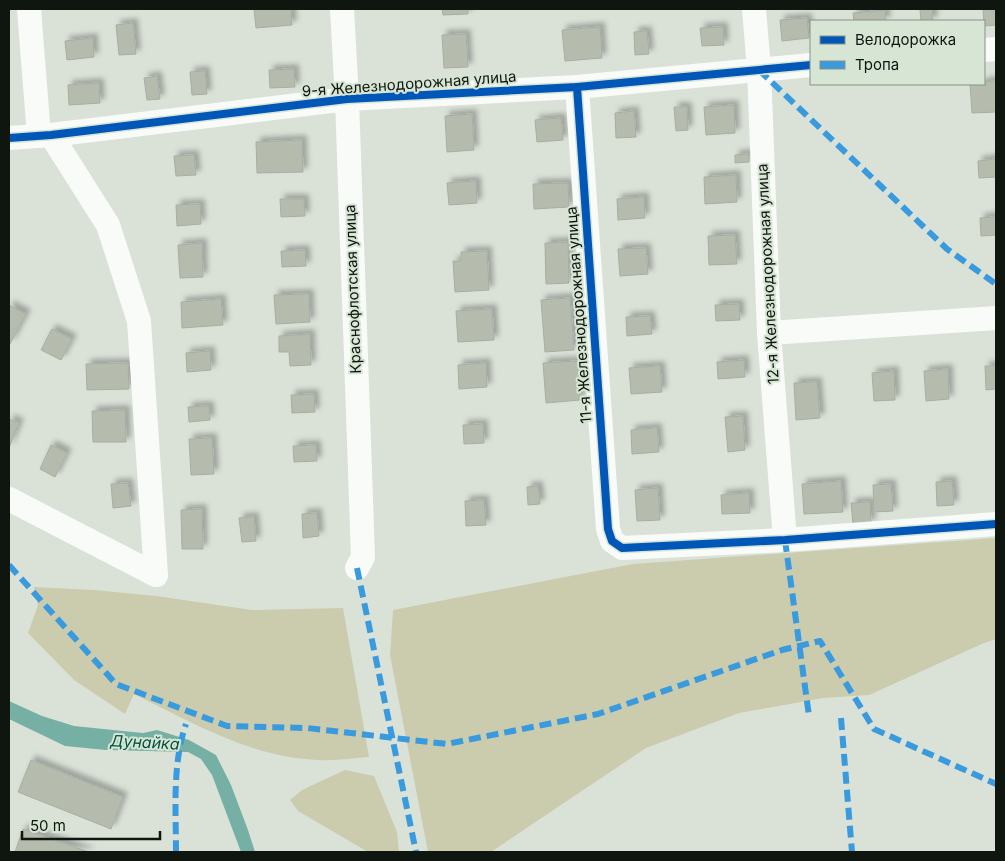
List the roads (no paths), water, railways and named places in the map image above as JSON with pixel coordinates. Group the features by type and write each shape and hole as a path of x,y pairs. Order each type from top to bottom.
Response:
{"street":[{"path":"9,499 156,576 139,321 108,226 45,135 29,9"},
{"name":"Краснофлотская улица","path":"342,9 347,99 363,557 356,568"},
{"name":"12-я Железнодорожная улица","path":"754,9 759,69 769,333 785,540"},
{"name":"9-я Железнодорожная улица","path":"9,138 347,99 577,87 810,65"},
{"name":"11-я Железнодорожная улица","path":"577,87 607,519 612,541 622,548 785,540"},
{"path":"769,333 996,318"},
{"path":"785,540 996,524"}],"water":[{"name":"Дунайка","path":"9,701 42,716 74,726 143,733 157,730 189,740 216,755 231,785 255,852 241,852 212,775 201,759 188,752 106,750 65,746 9,719"}]}
